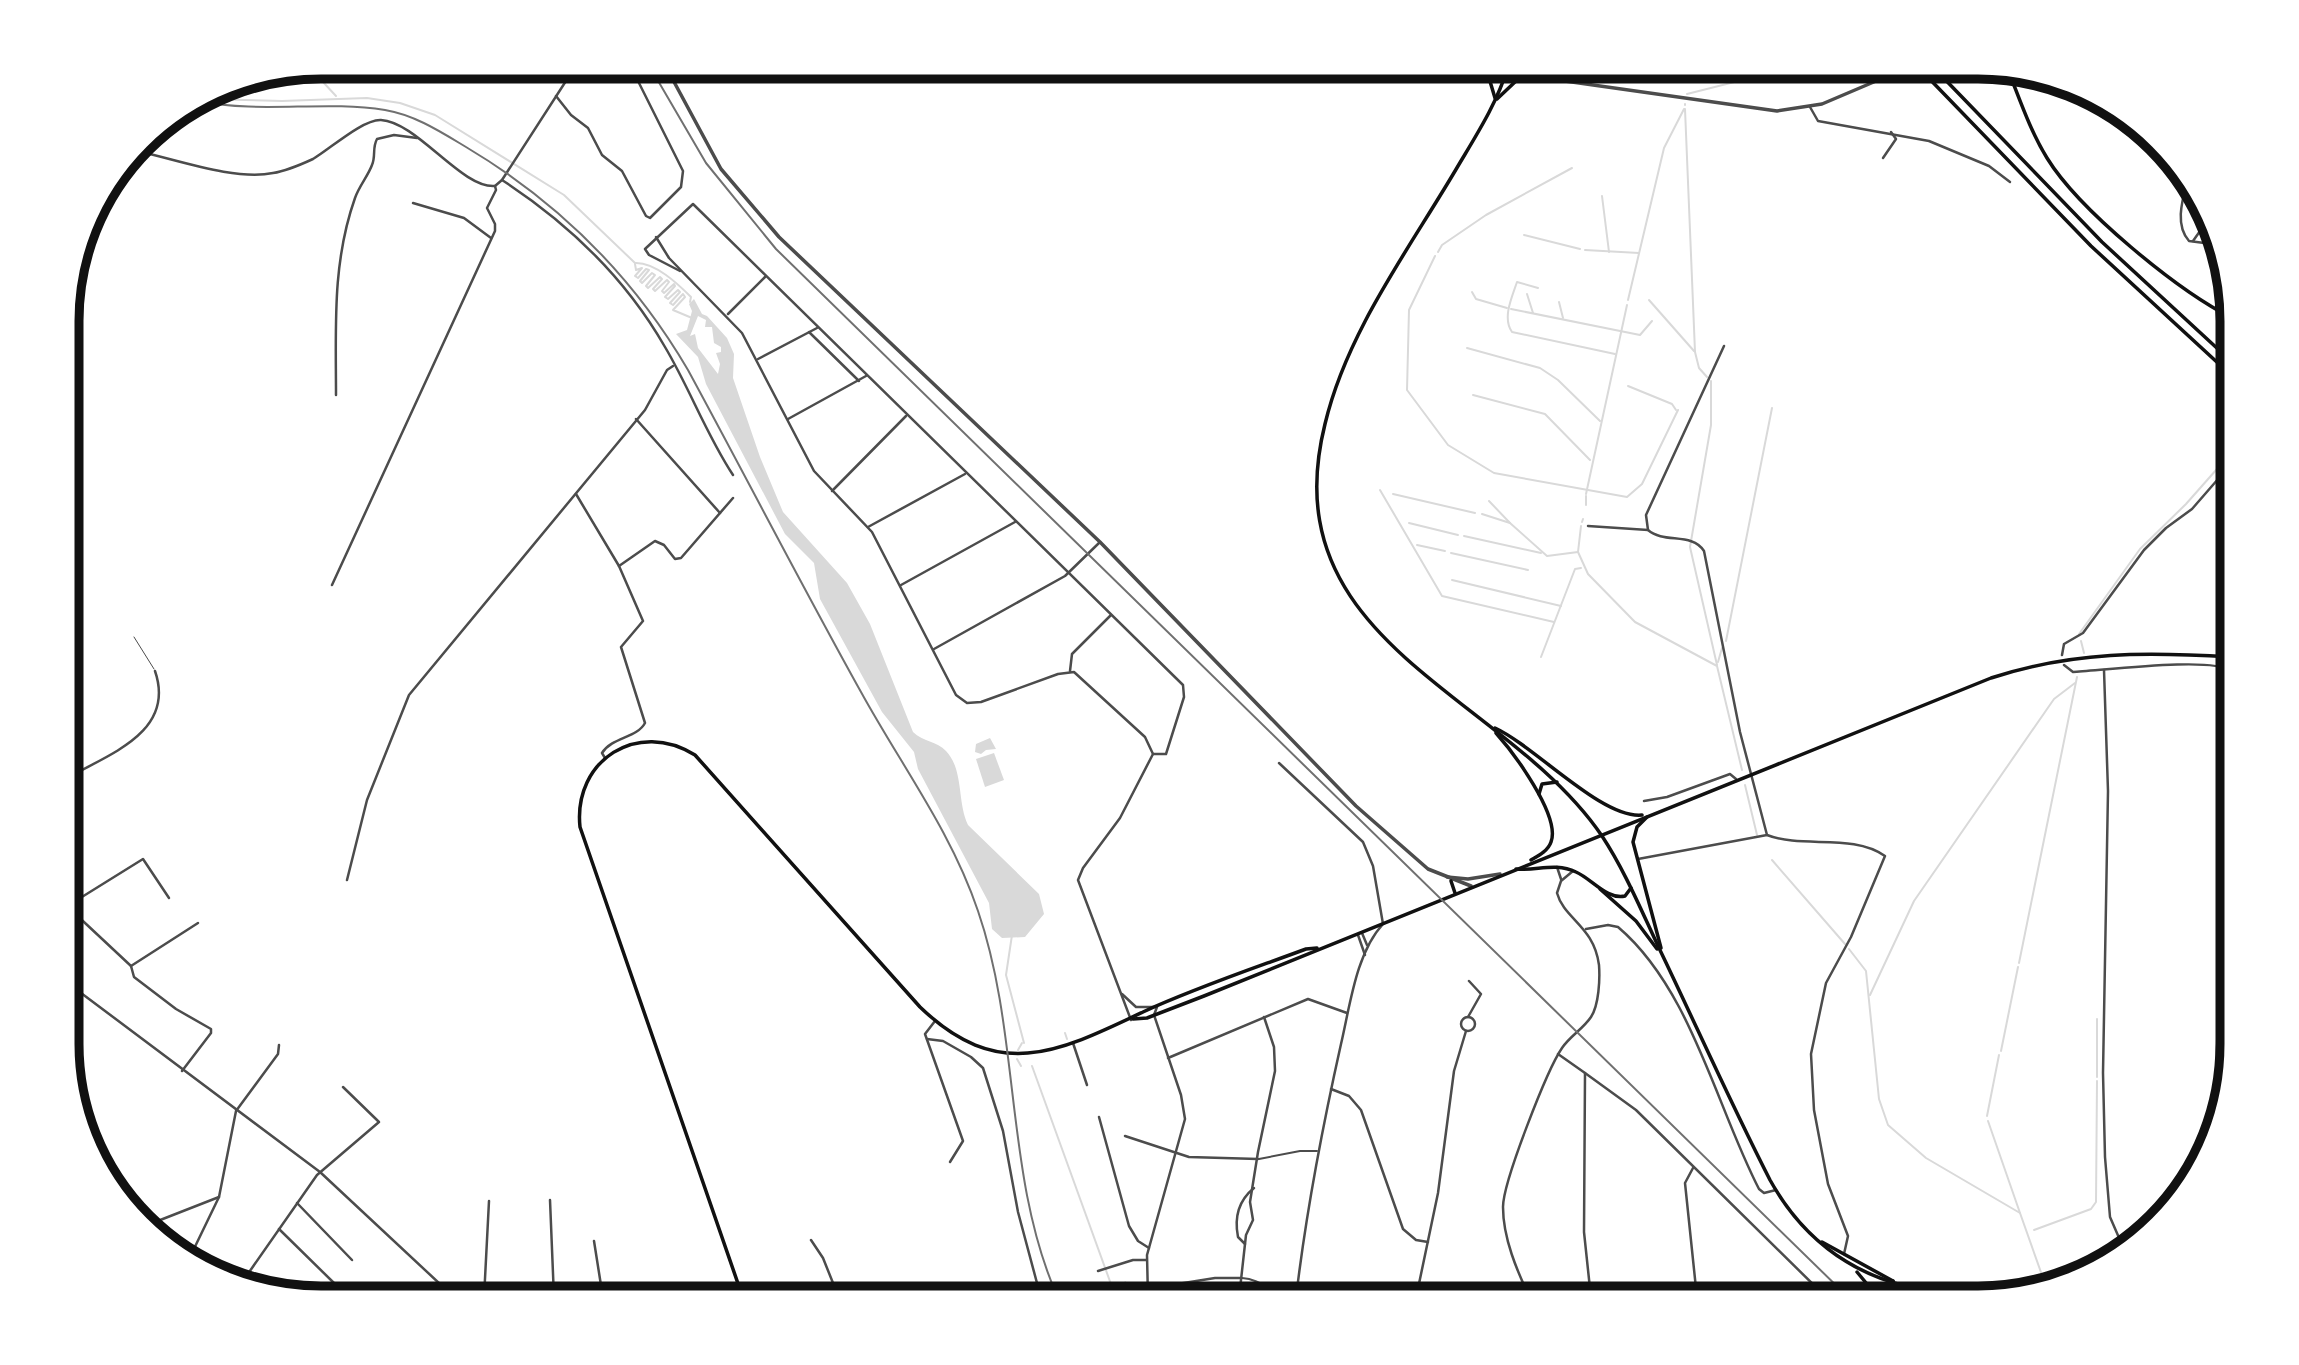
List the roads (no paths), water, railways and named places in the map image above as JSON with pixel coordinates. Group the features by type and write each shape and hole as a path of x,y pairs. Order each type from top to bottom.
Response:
{"main road":[{"path":"1489,79 1496,100"},
{"path":"1504,79 1496,100 1374,309 1342,371 1324,427 1318,479 1327,545 1343,583 1358,607 1408,662 1557,782 1597,830 1631,888 1776,1189 1795,1217 1820,1242 1853,1268 1866,1286"},
{"path":"1496,100 1516,81 1522,79"},
{"path":"1930,79 2091,246 2220,365"},
{"path":"1945,79 2102,242 2220,351"},
{"path":"2013,82 2039,145 2060,175 2106,223 2220,313"},
{"path":"1131,1020 1154,1015 1383,924 1500,874 1991,678 2069,658 2113,654 2220,656"},
{"path":"1488,725 1523,764 1550,825 1551,843 1540,855 1513,869"},
{"path":"1488,725 1515,737 1615,812 1631,816 1651,814"},
{"path":"739,1286 580,827 579,807 584,787 605,758 626,746 649,741 675,745 695,755 934,1021 965,1040 998,1051 1015,1054 1044,1053 1306,949 1317,948"},
{"path":"1539,797 1542,784 1557,782"},
{"path":"1651,814 1634,834 1664,957"},
{"path":"1513,869 1557,867 1573,871 1619,897 1627,895 1631,888"},
{"path":"1451,881 1453,894"},
{"path":"1596,885 1636,921 1664,957"},
{"path":"1820,1242 1893,1282"},
{"path":"1853,1268 1881,1281 1909,1286"}],"street":[{"path":"495,186 502,180 566,79"},
{"path":"555,95 571,115 588,128 605,159 622,171 648,218 677,193 684,181 680,160 638,79"},
{"path":"673,79 721,169 767,225 1100,541 1329,780 1417,860 1451,881 1471,886"},
{"path":"1552,79 1759,110 1810,107 1878,79"},
{"path":"1810,107 1818,121 1930,141 1989,166 2010,182"},
{"path":"147,153 237,173 264,175 313,158 374,120 394,123 478,183 495,186"},
{"path":"1883,158 1896,139 1890,132"},
{"path":"336,395 335,292 352,205 373,163 373,148 377,139 394,135 416,138"},
{"path":"502,180 570,231 605,266 643,314 674,366 714,448 733,475"},
{"path":"332,585 491,238 495,224 487,208 496,190 495,186"},
{"path":"2185,195 2180,226 2184,236 2193,242 2207,243"},
{"path":"413,203 464,218 491,238"},
{"path":"682,271 647,253 646,247 690,204 695,204 765,277 1185,689 1166,754 1153,754"},
{"path":"2193,242 2202,229"},
{"path":"656,237 669,258 736,324 814,471 868,527 901,585 951,690 967,703 981,702 1070,671 1088,681 1145,737 1153,754"},
{"path":"727,314 765,277"},
{"path":"757,360 817,328"},
{"path":"809,332 859,381"},
{"path":"1648,530 1646,515 1724,346"},
{"path":"347,880 367,800 395,724 409,695 576,494 674,366"},
{"path":"788,419 866,376"},
{"path":"832,491 906,416"},
{"path":"636,419 720,513"},
{"path":"868,527 965,474"},
{"path":"2062,654 2064,645 2083,633 2144,550 2166,528 2192,509 2220,477"},
{"path":"576,494 619,566 642,616 641,624 621,647 645,723 641,729 618,738 606,748 602,753 605,758"},
{"path":"619,566 655,541 664,545 678,559 733,498"},
{"path":"901,585 1015,523"},
{"path":"1588,526 1648,530 1654,535 1694,541 1700,545 1707,558 1727,663 1767,835"},
{"path":"933,649 1068,574 1100,541"},
{"path":"1070,671 1071,656 1111,615"},
{"path":"2193,664 2194,655"},
{"path":"2064,665 2073,673 2193,664 2220,667"},
{"path":"2104,670 2108,791 2103,1073 2105,1163 2110,1217 2120,1240"},
{"path":"79,771 128,746 140,736 160,696 155,671"},
{"path":"1131,1020 1079,880 1083,868 1128,805 1153,754"},
{"path":"1279,763 1363,842 1373,866 1383,924 1365,955 1348,1013 1317,1151 1298,1286"},
{"path":"1644,801 1667,797 1730,774 1736,779"},
{"path":"1638,859 1767,835 1866,849 1883,854 1886,859 1826,983 1812,1044 1810,1073 1828,1184 1848,1236 1844,1254"},
{"path":"79,900 144,859 169,898"},
{"path":"1557,867 1561,881"},
{"path":"1525,1286 1512,1254 1503,1205 1519,1153 1558,1054 1585,1024 1596,1004 1599,968 1586,929 1560,901 1557,893 1561,881 1573,871"},
{"path":"1442,876 1468,878 1500,874"},
{"path":"2217,1088 2220,901"},
{"path":"79,916 131,965 134,977 176,1009 211,1029 211,1034 182,1071"},
{"path":"131,965 198,923"},
{"path":"1586,929 1608,925 1618,927 1656,972 1683,1017 1759,1189 1764,1193 1776,1189"},
{"path":"1359,933 1368,949"},
{"path":"1359,933 1365,955"},
{"path":"1466,1031 1461,1022 1468,1017 1481,994 1469,981"},
{"path":"79,992 320,1172 443,1286"},
{"path":"1120,992 1136,1007 1157,1007 1154,1015 1181,1095 1185,1119 1146,1260 1146,1286"},
{"path":"1168,1058 1308,999 1348,1013"},
{"path":"1240,1286 1245,1244 1253,1220 1250,1202 1275,1071 1274,1047 1264,1017"},
{"path":"1419,1286 1440,1180 1448,1104 1466,1031 1475,1025 1468,1017"},
{"path":"934,1021 926,1029 926,1039 962,1141 950,1161"},
{"path":"926,1039 943,1041 971,1057 983,1068 1003,1131 1018,1212 1038,1286"},
{"path":"1073,1043 1087,1085"},
{"path":"193,1250 219,1197 236,1111 278,1054 279,1045"},
{"path":"1558,1054 1636,1110 1815,1286"},
{"path":"1584,1073 1583,1221 1590,1286"},
{"path":"247,1274 320,1172 379,1122 343,1087"},
{"path":"1331,1089 1349,1096 1361,1110 1400,1225 1409,1236 1428,1242"},
{"path":"1099,1117 1129,1226 1138,1241 1149,1248"},
{"path":"1125,1136 1176,1154 1258,1159 1302,1150 1317,1151"},
{"path":"1693,1168 1685,1183 1695,1286"},
{"path":"1245,1244 1238,1237 1237,1216 1244,1197 1254,1188"},
{"path":"156,1222 219,1197"},
{"path":"550,1200 554,1286"},
{"path":"485,1286 489,1201"},
{"path":"297,1203 352,1260"},
{"path":"279,1229 336,1286"},
{"path":"811,1240 823,1258 834,1286"},
{"path":"594,1241 601,1286"},
{"path":"1100,1271 1146,1260"},
{"path":"1165,1286 1215,1278 1240,1278 1255,1280 1265,1286"},
{"path":"1891,1286 1893,1282"},
{"path":"1886,1286 1893,1282"}],"lane":[{"path":"134,637 155,671"}],"waterway":[{"path":"320,79 336,96"},
{"path":"1687,94 1746,79"},
{"path":"224,100 367,98 400,103 435,115 564,195 635,263 650,266 666,275 691,297 690,302"},
{"path":"1628,300 1664,148 1684,109"},
{"path":"1685,109 1695,352 1699,368 1707,377"},
{"path":"1438,252 1442,245 1486,215 1572,168"},
{"path":"1602,196 1609,252"},
{"path":"1524,235 1580,249"},
{"path":"1585,250 1639,253"},
{"path":"1435,256 1409,310 1407,390 1448,445 1494,473 1627,497 1642,484 1678,410"},
{"path":"635,264 636,270 642,268 635,276 638,278 646,269 649,270 640,281 642,283 652,273 655,275 646,286 648,288 660,277 662,279 653,289 655,291 667,280 669,282 662,291 664,293 674,284 665,297 668,299 678,290 680,292 670,303 673,305 683,294 685,297 673,310 692,318"},
{"path":"1538,288 1517,282 1508,314 1512,332 1615,354"},
{"path":"1472,292 1476,299 1507,308"},
{"path":"1527,294 1533,313"},
{"path":"1649,300 1694,351"},
{"path":"1559,302 1563,318"},
{"path":"1586,494 1627,305"},
{"path":"1511,309 1640,335 1652,321"},
{"path":"1467,348 1540,368 1558,380 1600,421"},
{"path":"1711,381 1711,425 1690,547 1717,665"},
{"path":"1628,386 1672,404 1676,410"},
{"path":"1473,395 1545,414 1590,460"},
{"path":"1726,641 1772,408"},
{"path":"2079,634 2140,549 2220,466"},
{"path":"1380,490 1442,596 1554,622"},
{"path":"1393,494 1475,513"},
{"path":"1586,496 1586,505"},
{"path":"1489,501 1510,523"},
{"path":"1482,514 1510,523 1547,556 1578,552"},
{"path":"1409,523 1458,535"},
{"path":"1581,526 1578,552 1588,574 1635,622 1717,666 1742,770"},
{"path":"1464,536 1541,553"},
{"path":"1417,545 1445,551"},
{"path":"1451,553 1528,570"},
{"path":"1541,657 1575,569 1581,568"},
{"path":"1452,580 1561,606"},
{"path":"2081,641 2084,653"},
{"path":"1718,662 1722,648"},
{"path":"2019,963 2077,677"},
{"path":"1870,995 1914,901 2054,699 2075,683"},
{"path":"1745,785 1757,835"},
{"path":"1772,860 1845,944"},
{"path":"1012,935 1006,975 1024,1043"},
{"path":"1849,949 1866,971 1879,1099 1888,1125 1926,1158 2020,1213 2043,1277"},
{"path":"2001,1051 2018,967"},
{"path":"2097,1019 2097,1077"},
{"path":"1065,1033 1067,1039"},
{"path":"1018,1050 1022,1043"},
{"path":"1987,1116 1999,1055"},
{"path":"1017,1059 1021,1066"},
{"path":"1032,1066 1112,1286"},
{"path":"2034,1230 2091,1209 2096,1202 2097,1081"},
{"path":"1988,1121 2020,1213"}],"tram line":[{"path":"214,103 362,107 396,112 427,125 500,169 563,217 618,273 667,336 688,370 861,692 940,826 967,882 992,959 1029,1204 1041,1252 1054,1286"}],"railway":[{"path":"657,79 706,163 776,249 1837,1286"}]}
